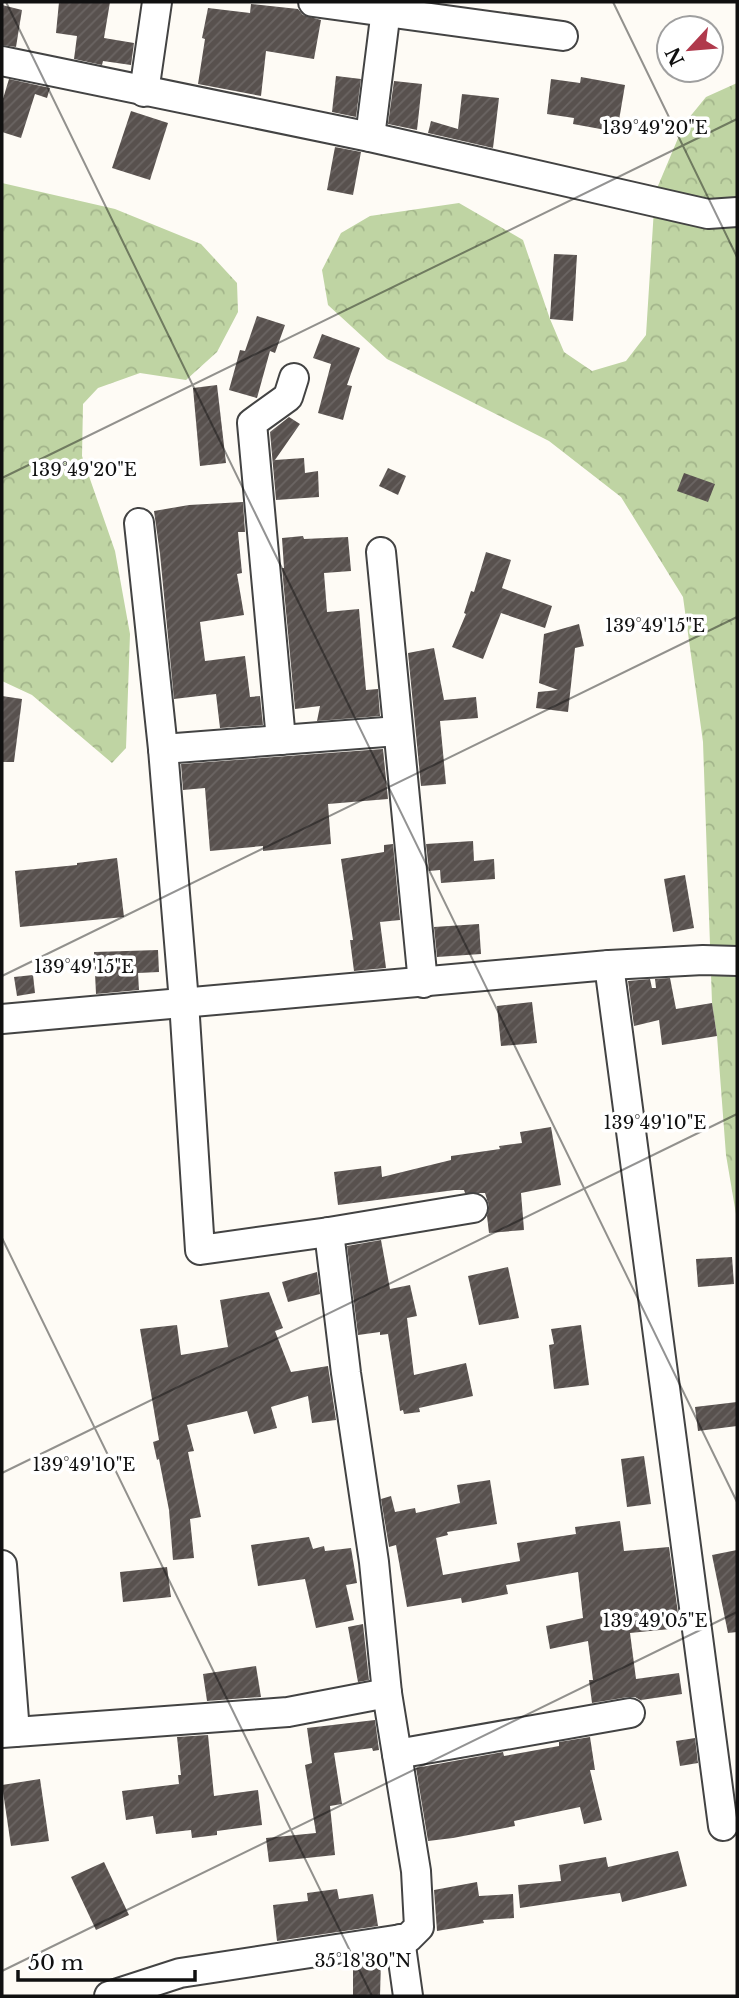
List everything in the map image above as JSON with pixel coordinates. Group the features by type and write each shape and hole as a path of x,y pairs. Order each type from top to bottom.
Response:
{"street":[{"path":"144,92 157,2"},
{"path":"313,2 387,7 563,36"},
{"path":"370,137 387,7"},
{"path":"2,61 370,137 708,214 737,212"},
{"path":"281,740 253,423 288,397 294,378"},
{"path":"139,523 163,749 184,1002 200,1250 473,1208"},
{"path":"381,552 423,982"},
{"path":"163,749 398,731"},
{"path":"2,1019 610,965 737,961"},
{"path":"610,965 723,1826"},
{"path":"109,1996 180,1973 400,1939 408,1937 419,1927 416,1871 387,1693 373,1562 329,1232"},
{"path":"2,1563 8,1732 288,1712 387,1693"},
{"path":"397,1754 630,1713"},
{"path":"400,1939 408,1996"}],"green space":[{"path":"737,83 737,1220 726,1155 712,1003 703,742 683,597 621,497 549,441 387,359 328,305 322,270 341,233 370,216 459,203 523,240 564,352 592,371 626,361 646,335 655,193 684,124 706,97"},
{"path":"2,183 115,209 201,244 237,283 238,312 217,352 186,380 140,373 98,388 83,404 82,456 115,551 130,634 126,748 112,763 32,695 2,681"}],"building":[{"path":"59,2 110,2 104,38 134,43 131,65 103,61 102,65 74,59 77,36 56,33"},
{"path":"251,4 298,9 303,15 321,20 314,59 266,51 261,96 198,84 208,8 250,13"},
{"path":"2,5 22,10 16,47 2,45"},
{"path":"336,76 361,79 356,117 332,112"},
{"path":"581,77 625,85 617,132 573,124 574,118 547,114 551,79 580,83"},
{"path":"9,79 50,88 47,98 35,94 21,138 2,132 2,102"},
{"path":"394,81 422,84 417,130 388,124"},
{"path":"462,94 499,98 493,148 428,133 431,121 458,129"},
{"path":"131,111 168,123 150,180 112,168"},
{"path":"335,147 361,152 353,195 327,190"},
{"path":"554,254 577,255 573,321 550,319"},
{"path":"257,316 285,325 275,353 270,351 257,398 229,390 240,350 245,351"},
{"path":"322,334 360,348 347,385 352,386 343,420 318,413 331,364 313,358"},
{"path":"217,385 226,463 200,466 193,388"},
{"path":"289,417 300,424 275,460 304,458 305,473 318,471 319,497 276,500 270,432"},
{"path":"388,468 406,476 398,495 379,486"},
{"path":"684,473 715,484 708,502 677,491"},
{"path":"243,502 245,532 238,532 242,573 237,574 244,615 200,622 205,661 245,656 250,697 260,696 263,725 220,728 216,694 174,699 154,511 189,505"},
{"path":"303,536 304,539 348,537 351,571 324,573 327,612 359,609 366,690 378,689 380,716 317,721 320,706 295,709 282,568 282,538"},
{"path":"486,552 511,560 502,588 552,606 545,628 501,613 483,659 452,647 466,614 464,613 471,591 474,592"},
{"path":"579,624 584,646 575,648 568,712 536,708 538,692 558,690 539,683 544,634"},
{"path":"434,648 444,700 476,697 478,718 440,721 446,784 421,786 408,653"},
{"path":"2,696 22,699 14,762 2,762"},
{"path":"383,749 388,799 328,804 331,844 263,851 263,846 210,851 205,788 183,790 181,764"},
{"path":"473,841 474,861 494,859 495,879 441,883 440,870 429,871 426,844"},
{"path":"393,844 400,920 380,922 386,968 354,971 350,940 353,940 341,859 384,852 384,845"},
{"path":"117,858 124,917 20,927 15,871"},
{"path":"685,875 694,928 673,932 664,879"},
{"path":"479,924 481,954 437,957 434,927"},
{"path":"158,950 159,972 138,973 139,990 96,994 94,952"},
{"path":"33,975 35,993 17,996 14,977"},
{"path":"670,978 676,1009 712,1003 717,1036 662,1045 659,1020 634,1026 628,981 650,979 652,988 656,988 655,979"},
{"path":"532,1002 537,1043 501,1046 497,1006"},
{"path":"551,1127 561,1185 521,1193 524,1230 489,1233 489,1206 485,1193 465,1193 464,1190 338,1205 334,1172 381,1166 382,1177 451,1160 451,1156 522,1143 520,1132"},
{"path":"381,1240 390,1289 410,1285 417,1316 407,1318 414,1375 466,1363 473,1396 419,1408 420,1412 404,1414 403,1410 400,1411 388,1334 380,1335 380,1332 358,1335 347,1246"},
{"path":"732,1257 734,1284 698,1287 696,1259"},
{"path":"508,1267 519,1318 479,1325 468,1276"},
{"path":"317,1272 320,1294 288,1302 282,1282"},
{"path":"269,1292 283,1328 275,1331 291,1372 328,1366 336,1420 312,1423 308,1396 271,1407 277,1428 254,1434 247,1411 187,1425 194,1451 188,1452 201,1517 190,1519 194,1558 173,1560 169,1510 153,1442 159,1440 140,1329 177,1325 181,1355 228,1347 220,1300"},
{"path":"581,1325 589,1385 554,1389 549,1345 554,1344 551,1329"},
{"path":"737,1402 737,1426 698,1431 695,1407"},
{"path":"644,1456 651,1504 627,1507 621,1459"},
{"path":"490,1480 497,1524 447,1532 448,1535 436,1538 443,1575 520,1561 517,1543 576,1534 575,1527 620,1521 624,1551 669,1547 680,1628 630,1633 636,1679 679,1673 682,1694 642,1701 628,1697 592,1703 589,1680 593,1680 588,1641 550,1649 546,1626 583,1618 578,1572 506,1585 508,1594 462,1603 461,1598 407,1607 396,1545 389,1547 381,1499 391,1496 395,1512 415,1508 416,1513 460,1503 457,1485"},
{"path":"309,1537 313,1549 324,1546 325,1551 351,1548 357,1583 346,1585 354,1620 316,1628 305,1579 258,1586 251,1545"},
{"path":"737,1550 737,1632 728,1633 712,1555"},
{"path":"167,1567 171,1597 123,1602 120,1572"},
{"path":"363,1624 369,1680 358,1682 348,1627"},
{"path":"256,1666 261,1697 207,1701 203,1674"},
{"path":"375,1720 379,1750 373,1751 372,1748 334,1753 342,1804 330,1806 335,1855 269,1862 266,1838 316,1833 305,1765 312,1763 307,1728"},
{"path":"208,1735 214,1796 258,1790 262,1825 217,1831 217,1835 192,1838 191,1830 156,1834 153,1816 126,1820 122,1791 179,1784 178,1775 181,1775 177,1737"},
{"path":"590,1737 595,1770 590,1770 602,1820 584,1824 580,1807 514,1821 515,1826 428,1841 416,1768 503,1752 504,1756 559,1746 559,1742"},
{"path":"695,1738 698,1763 680,1766 676,1741"},
{"path":"40,1779 49,1841 11,1846 2,1785"},
{"path":"678,1851 687,1886 622,1902 620,1893 520,1908 518,1885 561,1881 559,1865 606,1857 608,1867"},
{"path":"104,1862 129,1915 96,1930 71,1877"},
{"path":"477,1882 479,1896 513,1894 514,1918 483,1920 484,1923 437,1931 434,1890"},
{"path":"337,1889 339,1899 373,1894 378,1926 277,1941 273,1905 308,1901 307,1893"},
{"path":"381,1959 380,1996 353,1996 353,1963"}]}
